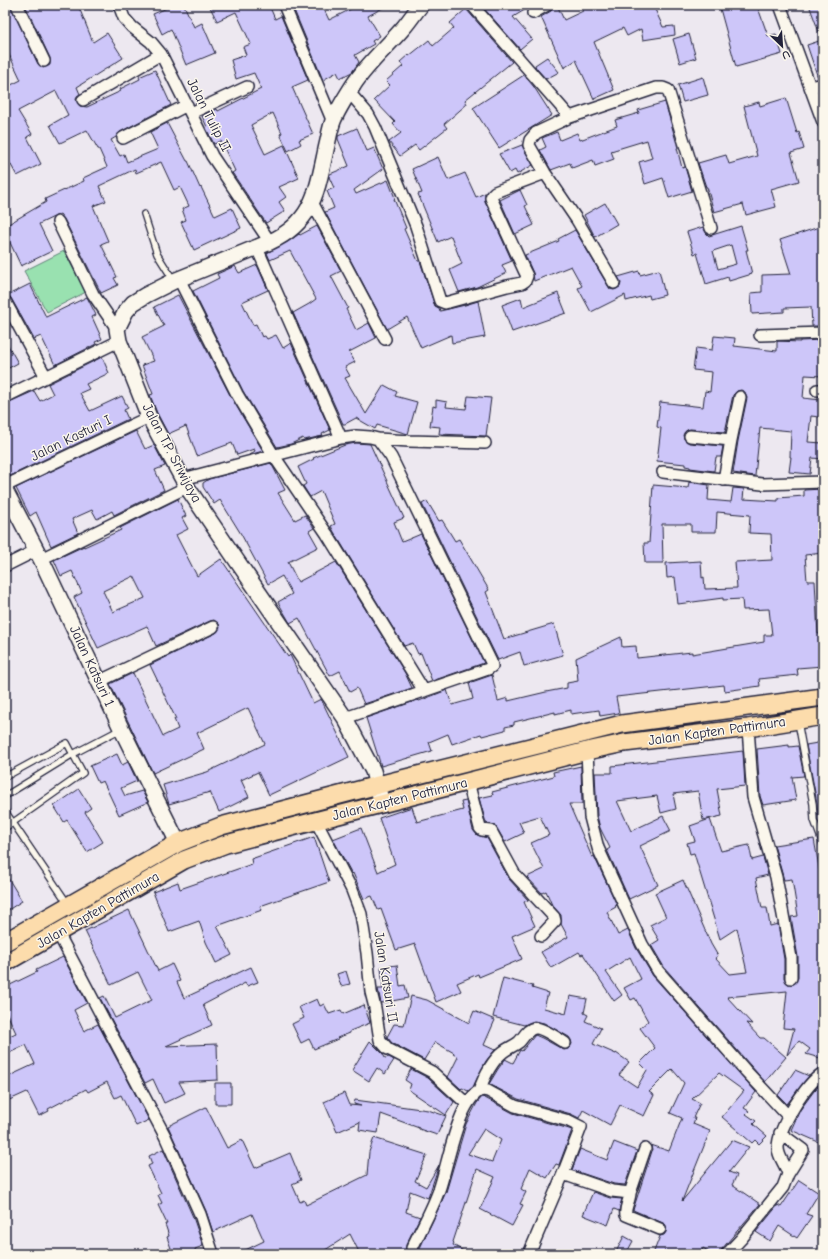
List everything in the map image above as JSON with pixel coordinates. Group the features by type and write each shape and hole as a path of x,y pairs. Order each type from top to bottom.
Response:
{"main road":[{"path":"118,335 126,311 133,303 146,295 177,280 281,237 297,225 312,202 333,122 349,92 366,68 405,26 421,5"},
{"name":"Jalan T.P. Sriwijaya","path":"118,335 149,417 185,483 345,718 373,771 382,803"},
{"name":"Jalan Katsuri 1","path":"5,490 39,554 121,728 178,843"},
{"name":"Jalan Kapten Pattimura","path":"5,942 68,904 178,843 221,826 622,724 823,697"},
{"name":"Jalan Kapten Pattimura","path":"5,963 184,860 226,844 382,803 624,743 748,728 823,716"},
{"path":"622,724 624,743"}],"street":[{"path":"17,5 44,61"},
{"name":"Jalan Tulip II","path":"119,5 124,18 132,27 152,42 161,54 212,156 263,245 341,438"},
{"path":"284,5 333,122"},
{"path":"472,5 570,117"},
{"path":"533,12 547,5"},
{"path":"780,5 823,122"},
{"path":"83,100 161,54"},
{"path":"811,88 823,84"},
{"path":"123,138 189,109 248,87"},
{"path":"614,282 578,220 545,173 529,145 530,140 536,133 570,117 656,88 668,90 711,228"},
{"path":"349,92 368,114 378,134 416,226 440,301 445,303 525,281 527,276 491,198 495,192 545,173"},
{"path":"312,202 385,339"},
{"path":"5,397 46,377 118,335 93,294 58,222"},
{"path":"177,280 237,394 274,456 327,534 424,691"},
{"path":"5,301 46,377"},
{"path":"760,335 823,333"},
{"path":"724,480 740,397"},
{"name":"Jalan Kasturi I","path":"5,486 149,417"},
{"path":"5,566 39,554 185,483 274,456 341,438 363,436 378,439 485,443"},
{"path":"690,436 731,440"},
{"path":"345,718 488,670 492,666 391,456 378,439"},
{"path":"663,472 762,484 823,482"},
{"path":"100,681 213,627"},
{"path":"748,728 754,798 776,877 791,958 791,978"},
{"path":"587,751 590,817 598,848 642,944 658,971 745,1070 788,1116"},
{"path":"468,782 480,828 482,830 491,831 515,875 554,918 555,921 541,936"},
{"name":"Jalan Katsuri II","path":"316,821 352,890 361,914 371,992 380,1040 388,1049 432,1072 467,1104"},
{"path":"58,933 165,1136 200,1214 213,1254"},
{"path":"414,1254 412,1248 439,1190 454,1135 467,1104 479,1091 484,1078 498,1056 519,1042 523,1035 535,1028 540,1029 565,1042"},
{"path":"788,1174 778,1149 780,1133 788,1116 807,1089 816,1078 823,1073"},
{"path":"479,1091 488,1091 515,1106 580,1126 581,1129 529,1254"},
{"path":"727,1254 741,1239 782,1187 788,1174 804,1150 780,1133"},
{"path":"645,1149 625,1212 626,1215 660,1229"},
{"path":"563,1174 612,1191 630,1193"}],"lane":[{"path":"144,214 157,254 177,280"},
{"path":"798,720 813,804 814,820 823,844"},
{"path":"5,796 72,754 121,728"},
{"path":"5,777 67,743 83,773 5,828"},
{"path":"5,811 68,904"}],"green space":[{"path":"64,251 86,292 47,312 24,271"}],"building":[{"path":"5,5 10,5 38,64 43,68 50,65 50,58 25,5 78,5 93,42 107,33 123,58 77,87 80,94 77,96 76,100 80,106 87,107 121,91 120,89 140,79 139,77 155,70 171,105 120,132 111,140 120,156 124,154 127,162 158,149 150,132 167,123 188,161 215,216 232,208 241,228 194,250 181,222 186,220 182,209 189,206 180,187 174,190 161,162 136,173 135,169 99,186 106,201 93,206 108,241 101,244 117,277 114,278 118,285 101,293 64,219 60,214 39,224 52,251 21,266 5,232 5,226 46,202 45,199 84,181 83,178 107,167 99,149 87,130 60,143 50,125 68,115 56,91 18,111 32,134 27,137 41,164 17,176 5,154 5,88 21,80 5,46"},
{"path":"174,5 184,5 194,27 202,23 215,53 186,65 171,29 162,34 153,14"},
{"path":"209,5 269,5 275,19 281,16 308,80 292,87 313,134 299,140 301,144 288,151 273,113 251,125 265,154 284,145 299,178 279,187 286,197 279,202 285,211 266,223 232,173 235,171 221,141 214,144 202,116 217,109 218,111 261,89 254,73 236,79 231,60 246,55 243,47 251,44 236,12 217,21"},
{"path":"305,5 322,5 329,20 351,9 349,5 388,5 368,16 380,36 372,41 374,44 355,55 359,62 352,72 340,78 337,72 323,80 294,10"},
{"path":"481,5 533,5 513,17 532,39 520,49"},
{"path":"554,5 557,5 564,20 583,11 580,5 653,5 663,27 674,26 675,35 643,40 641,29 627,36 623,28 594,42 614,90 594,99 576,60 564,68 541,17 551,11"},
{"path":"719,5 757,5 768,36 776,34 782,54 736,67"},
{"path":"809,5 823,5 823,77 818,78 807,45 822,40"},
{"path":"466,9 512,62 465,100 467,104 444,124 447,128 419,150 415,145 400,156 389,142 401,133 393,124 395,122 374,100 390,85 386,81 403,66 400,62 429,40 433,46 454,28 450,23"},
{"path":"689,34 696,58 680,63 673,39"},
{"path":"547,57 559,72 546,79 535,65"},
{"path":"524,75 534,87 552,115 499,148 473,108"},
{"path":"703,77 708,95 683,102 678,85"},
{"path":"786,98 797,133 799,132 804,149 791,153 799,181 771,189 776,207 746,215 743,204 714,212 698,163 726,155 729,164 757,156 744,106 759,102 760,106"},
{"path":"665,102 682,168 685,167 692,191 669,198 663,178 645,184 639,162 652,158 647,140 611,151 614,159 595,166 593,160 572,168 570,163 551,170 540,150 546,147 542,138 557,132 560,140 577,133 580,140 617,126 615,120 639,113 638,110"},
{"path":"357,128 367,151 374,148 383,169 354,190 356,194 388,180 406,228 404,229 418,261 420,261 435,306 439,308 440,311 478,301 485,337 452,343 451,335 421,348 407,317 387,329 325,212 334,208 327,191 334,188 329,177 330,174 349,166 338,136"},
{"path":"522,145 533,165 517,174 515,170 510,173 499,154"},
{"path":"438,157 448,180 465,173 476,197 485,193 485,201 512,261 502,265 506,273 477,287 459,292 450,270 462,264 451,236 438,242 418,194 422,193 412,169"},
{"path":"520,190 527,205 525,206 534,225 515,234 500,200"},
{"path":"605,203 617,224 595,237 584,215"},
{"path":"317,226 341,271 331,276 348,308 346,309 356,330 369,323 376,338 349,352 355,362 345,367 350,376 345,378 366,414 384,385 397,392 395,396 417,402 408,434 377,425 375,429 356,418 343,424 293,313 316,299 290,251 270,260 267,253 299,234 300,235"},
{"path":"741,226 748,250 746,250 752,274 729,281 728,277 706,284 697,253 694,254 687,232 703,227 709,236","holes":["731,245 736,264 718,269 713,251"]},
{"path":"819,227 823,238 823,254 820,255 823,265 823,326 812,326 811,307 784,308 784,312 752,314 751,293 762,292 762,275 791,274 780,240"},
{"path":"575,230 610,289 614,290 620,287 621,283 618,277 639,271 640,275 659,270 665,295 650,299 649,295 626,301 625,295 591,312 578,288 582,286 571,266 534,281 533,273 525,255 559,241 558,239"},
{"path":"257,265 268,290 242,302 253,325 256,324 262,337 265,336 267,339 276,335 283,348 291,343 330,430 322,434 323,436 304,440 303,438 291,444 277,447 243,391 193,291 219,278 217,274 235,266 239,273"},
{"path":"30,284 46,317 87,297 96,315 92,317 102,339 95,342 96,344 55,365 41,336 34,339 8,295"},
{"path":"558,293 566,313 512,332 502,305 521,298 523,307"},
{"path":"178,295 231,397 263,451 249,455 255,451 254,449 237,455 232,443 197,456 186,426 168,434 150,395 153,394 142,365 154,361 142,337 164,326 154,307"},
{"path":"714,336 735,338 734,346 777,351 777,341 800,342 823,340 822,376 805,375 803,398 821,400 819,417 811,416 808,442 823,443 823,459 812,458 810,474 789,472 791,457 791,431 760,428 755,476 733,473 747,398 745,392 741,390 737,391 733,395 725,432 690,429 683,435 684,439 689,443 723,446 721,457 716,457 714,471 690,468 685,466 685,464 657,461 661,428 657,427 660,402 703,407 705,391 710,392 712,372 693,370 696,348 712,350"},
{"path":"5,340 18,363 5,370"},
{"path":"102,357 109,373 86,384 89,389 80,393 90,411 122,396 128,408 124,410 128,419 10,476 5,465 5,404 34,391 40,401 53,394 48,384"},
{"path":"468,396 491,398 486,436 439,434 440,427 430,426 433,406 436,407 436,400 447,402 446,407 466,409"},
{"path":"136,431 145,449 154,445 165,466 155,470 164,490 114,515 112,511 97,519 92,510 72,519 78,533 51,546 36,512 30,516 16,488"},
{"path":"356,443 370,444 404,518 394,522 402,542 421,534 484,663 432,681 421,653 418,654 413,643 404,646 334,532 331,526 335,524 321,491 310,497 303,486 306,484 298,467 314,459 313,458 345,445"},
{"path":"271,463 285,490 278,493 295,520 305,515 314,528 309,531 318,547 288,562 298,582 336,562 405,673 412,688 364,704 357,688 350,692 340,671 330,676 299,618 290,623 278,602 292,594 282,576 268,584 241,534 220,500 214,504 203,487 203,483 209,479"},
{"path":"689,482 709,485 708,500 731,502 733,488 744,489 743,499 778,501 778,498 804,496 804,490 823,489 823,526 821,526 823,553 805,555 807,581 815,581 818,634 823,633 823,666 797,668 798,675 759,679 760,686 725,691 724,685 616,697 619,713 600,716 599,710 571,714 571,710 555,714 555,712 514,722 514,725 505,727 505,730 482,736 481,734 452,744 448,734 429,742 432,751 381,766 366,718 418,700 419,701 447,690 452,705 473,699 469,683 492,675 498,701 508,698 508,701 567,688 567,683 578,681 576,658 621,637 622,647 636,646 637,658 692,652 692,654 764,642 764,635 772,635 769,609 743,610 742,599 723,600 723,598 678,604 675,577 667,578 666,563 701,561 702,578 704,577 705,589 737,588 735,562 772,560 771,534 749,533 750,515 717,512 716,532 691,532 691,524 662,524 663,563 645,563 644,543 649,543 653,485 688,488"},
{"path":"178,499 186,516 182,518 188,529 176,535 197,576 221,559 288,657 290,655 313,703 321,699 349,757 269,795 258,772 241,780 249,797 219,812 210,792 169,804 163,785 207,772 265,744 248,708 197,733 204,749 153,773 110,684 133,673 163,736 178,729 174,719 176,719 150,665 216,633 220,628 219,624 214,620 210,621 156,646 147,626 98,648 74,597 82,593 72,571 61,576 54,560 121,530 120,528","holes":["134,576 145,598 113,612 103,591"]},
{"path":"427,501 439,521 442,520 455,541 459,539 489,590 486,592 504,639 554,624 563,655 524,666 520,652 498,660 422,504"},
{"path":"823,742 823,815 818,815 806,745"},
{"path":"789,745 789,747 798,746 804,776 792,777 796,800 763,805 760,796 757,749"},
{"path":"743,751 745,786 717,789 722,816 703,820 698,791 673,794 676,809 661,813 657,796 617,801 631,831 663,816 671,831 640,846 658,885 629,899 607,850 610,848 600,828 597,816 595,773 612,773 612,766"},
{"path":"117,754 122,765 128,762 137,781 121,788 125,796 142,791 148,802 119,815 103,781 98,783 90,766"},
{"path":"581,766 582,804 569,804 592,857 594,856 617,905 607,912 618,935 628,930 636,948 653,976 756,1092 744,1108 749,1111 746,1114 756,1121 753,1124 767,1136 759,1144 755,1140 752,1143 722,1117 744,1091 719,1073 692,1099 700,1103 693,1118 695,1118 693,1124 710,1131 682,1201 732,1140 749,1147 729,1172 737,1175 732,1185 760,1204 722,1249 720,1254 713,1254 703,1248 700,1254 653,1254 660,1236 664,1235 666,1232 666,1225 633,1210 652,1151 651,1145 669,1151 682,1118 670,1113 684,1083 672,1069 649,1092 654,1095 644,1116 620,1105 610,1125 583,1110 579,1118 571,1114 518,1099 489,1084 505,1059 513,1063 520,1050 522,1051 535,1035 564,1050 568,1049 572,1044 569,1037 544,1023 534,1021 524,1025 493,1017 503,978 533,986 532,988 548,993 544,1008 566,1014 570,996 587,999 584,1013 588,1015 585,1021 601,1028 593,1044 616,1053 629,1062 619,1075 637,1087 647,1070 640,1063 655,1048 640,1028 648,1021 635,998 631,1000 624,988 641,979 630,957 606,972 622,995 614,1001 583,954 581,955 579,952 551,968 541,952 568,937 561,924 561,915 552,905 546,891 542,893 527,877 544,869 531,843 549,835 540,816 519,822 524,833 505,842 495,825 486,823 479,798 493,795 492,792 554,776 553,772"},
{"path":"79,789 91,808 85,812 103,842 87,852 67,820 64,822 54,806"},
{"path":"466,801 473,830 477,835 487,838 509,879 528,900 524,902 535,926 512,936 522,959 479,977 478,974 457,983 461,991 436,1002 415,944 396,950 381,909 378,910 372,896 364,899 353,873 352,874 333,839 361,828 378,872 395,864 379,818 412,807 417,822 463,810 461,802"},
{"path":"710,819 721,851 749,845 752,860 763,857 768,875 756,878 762,908 767,908 770,926 778,924 784,959 784,978 788,984 794,984 798,978 798,957 791,917 798,916 792,879 784,880 774,845 814,839 820,873 823,873 823,1059 806,1054 810,1049 799,1041 787,1055 794,1029 783,1028 787,991 727,997 752,1024 746,1023 760,1038 764,1038 786,1057 765,1082 664,967 651,945 659,940 650,925 666,917 655,893 683,880 711,944 718,956 715,958 730,974 747,972 737,928 720,939 694,853 690,854 687,843 695,841 690,826"},
{"path":"314,837 329,882 260,906 262,910 217,926 232,955 216,963 206,942 199,921 169,932 153,892 178,882 180,889 252,864 251,859"},
{"path":"5,873 22,901 5,912"},
{"path":"129,910 158,971 172,964 180,981 177,982 184,998 251,967 258,982 247,986 245,983 203,1005 212,1025 166,1046 217,1044 218,1080 179,1082 185,1093 164,1103 153,1079 145,1083 100,998 104,996 115,1018 152,1000 138,972 111,985 85,931"},
{"path":"63,957 87,1003 74,1010 84,1031 98,1024 149,1120 136,1126 121,1095 115,1098 107,1082 88,1092 86,1089 48,1109 49,1111 39,1116 27,1092 5,1102 5,1078 35,1064 26,1045 5,1055 5,1038 16,1033 5,1009 5,989 9,988 8,986 37,972 36,970"},
{"path":"397,965 400,986 405,985 408,998 381,1003 378,989 383,989 381,967"},
{"path":"346,971 350,984 341,986 337,974"},
{"path":"411,996 427,1000 469,1023 474,1011 495,1020 484,1045 495,1050 486,1061 473,1087 468,1091 462,1088 461,1089 448,1077 458,1057 453,1054 454,1053 435,1042 424,1060 392,1043 387,1037 394,1024 404,1025"},
{"path":"317,999 320,1006 324,1004 329,1014 341,1010 343,1014 364,1005 370,1023 314,1049 309,1039 301,1043 292,1024 304,1018 299,1007"},
{"path":"370,1041 385,1058 389,1057 394,1060 385,1074 377,1068 369,1081 352,1070"},
{"path":"411,1069 428,1078 454,1102 446,1115 409,1090 411,1084 405,1080"},
{"path":"795,1070 809,1076 787,1104 778,1095"},
{"path":"823,1082 823,1144 791,1130 800,1110 814,1091"},
{"path":"215,1083 231,1083 231,1104 215,1104"},
{"path":"344,1093 349,1105 361,1106 354,1104 355,1100 428,1110 446,1116 437,1135 381,1114 378,1133 359,1130 360,1122 337,1132 324,1102"},
{"path":"482,1097 513,1113 572,1130 559,1165 556,1164 547,1178 530,1168 521,1189 526,1192 520,1204 523,1205 512,1226 480,1209 495,1177 477,1169 453,1242 453,1245 469,1254 421,1254 420,1248 446,1192 466,1124 477,1103","holes":["484,1129 501,1140 492,1162 468,1154"]},
{"path":"206,1107 227,1148 242,1140 255,1168 290,1153 301,1180 292,1184 300,1202 304,1200 306,1205 367,1175 369,1152 374,1138 427,1155 415,1181 426,1187 439,1165 428,1198 410,1191 406,1212 420,1217 406,1245 407,1254 360,1254 350,1234 319,1254 237,1254 264,1241 252,1214 213,1232 206,1211 168,1126"},
{"path":"614,1142 637,1151 625,1185 614,1184 572,1170 580,1149 607,1160"},
{"path":"163,1149 193,1217 203,1246 195,1249 196,1254 173,1254 167,1237 169,1236 165,1224 167,1224 158,1205 162,1203 158,1195 161,1193 148,1166 152,1164 149,1156"},
{"path":"799,1180 819,1193 806,1214 812,1216 797,1238 779,1226 770,1241 756,1232 778,1205 781,1207"},
{"path":"593,1192 610,1198 622,1199 619,1211 614,1209 608,1225 583,1215"},
{"path":"624,1236 633,1241 626,1254 615,1254"}]}
